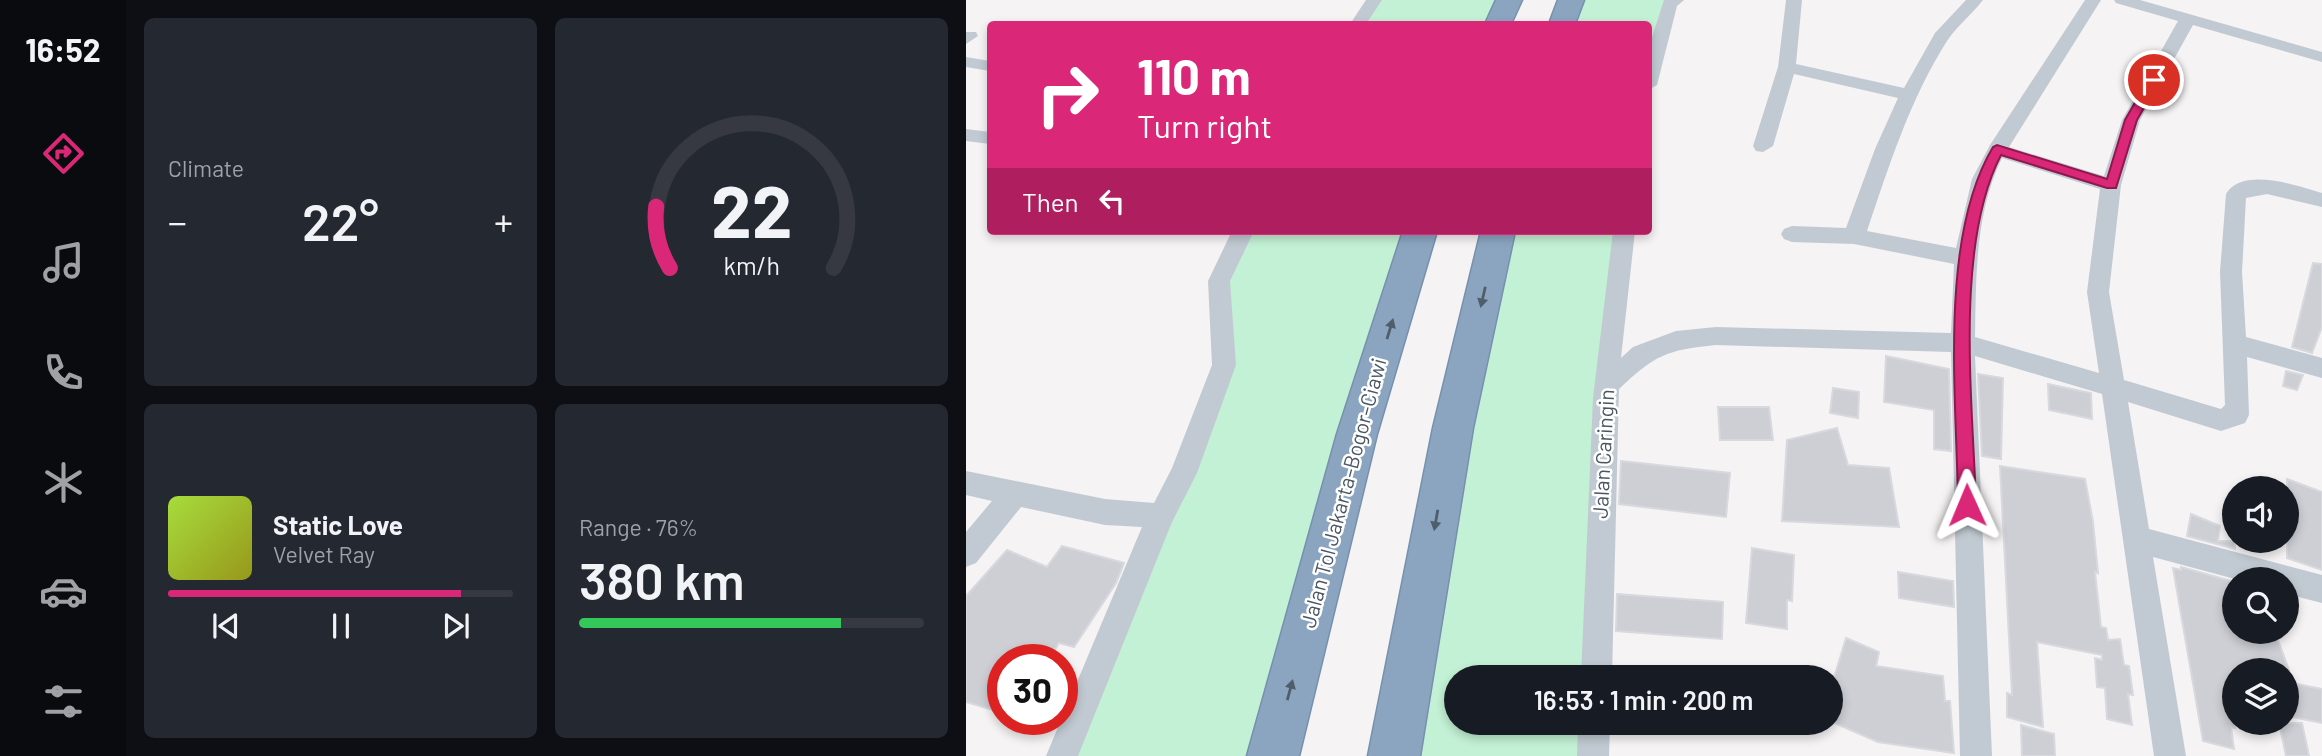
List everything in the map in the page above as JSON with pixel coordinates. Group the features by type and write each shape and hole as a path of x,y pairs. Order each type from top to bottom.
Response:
{"highway":[{"path":"1499,21 1509,0"},
{"path":"1563,21 1571,0"},
{"name":"Jalan Tol Jakarta–Bogor–Ciawi","path":"1273,756 1357,434 1419,235"},
{"path":"1394,756 1453,428 1497,235"}],"street":[{"path":"1360,21 1374,0"},
{"path":"1652,67 1669,4 1676,0"},
{"path":"1763,146 1787,66 1794,0"},
{"path":"1854,236 1885,149 1909,95 1941,37 1975,0"},
{"path":"1976,756 1963,343 1965,258 1982,179 1997,150 2093,0"},
{"path":"2122,0 2322,57"},
{"path":"2170,756 2098,292 2111,185 2131,120 2188,19"},
{"path":"966,62 987,66"},
{"path":"1787,66 1909,95"},
{"path":"966,135 987,138"},
{"path":"1997,150 2111,185"},
{"path":"1608,384 1642,354 1676,340 1704,336 1829,337 1963,343 2113,387 2206,418 2227,419 2236,415 2238,405 2231,272 2236,194 2245,188 2259,186 2322,200"},
{"path":"1791,234 1854,236 1965,258"},
{"path":"1062,756 1161,516 1184,473 1224,365 1219,281 1241,235"},
{"name":"Jalan Caringin","path":"1595,665 1603,442 1615,287 1623,235"},
{"path":"2233,343 2322,368"},
{"path":"966,482 1105,512 1161,516"},
{"path":"966,553 1016,494"},
{"path":"2136,539 2322,589"},
{"path":"1593,756 1594,735"}],"green space":[{"path":"1375,0 1509,0 1499,21 1360,21"},
{"path":"1571,0 1676,0 1660,29 1652,77 1652,21 1564,21"},
{"path":"1241,235 1419,235 1273,756 1062,756 1071,735 1078,735 1078,717 1224,365 1219,281"},
{"path":"1497,235 1625,235 1597,665 1444,665 1444,735 1595,735 1595,756 1394,756"}],"building":[{"path":"2313,263 2322,264 2322,327 2312,353 2292,347"},
{"path":"1886,356 1949,369 1951,451 1934,449 1934,410 1884,402"},
{"path":"2286,371 2303,375 2297,390 2283,386"},
{"path":"1978,374 2003,378 2001,459 1982,456"},
{"path":"2048,384 2091,393 2092,419 2049,410"},
{"path":"1833,388 1859,392 1858,418 1830,413"},
{"path":"1718,407 1769,407 1773,440 1720,440"},
{"path":"1837,428 1848,465 1889,468 1899,527 1782,521 1787,440"},
{"path":"1621,461 1730,473 1726,517 1619,504"},
{"path":"2000,466 2085,479 2093,522 2101,627 2106,628 2108,640 2120,639 2124,665 2129,666 2133,695 2128,694 2132,725 2107,719 2105,688 2097,687 2095,658 2102,660 2102,655 2037,642 2043,727 2007,717 2007,693 2012,695"},
{"path":"2299,483 2322,492 2322,570 2287,558 2287,553 2299,553"},
{"path":"2191,514 2220,526 2218,541 2222,541 2222,545 2187,536"},
{"path":"1062,546 1124,563 1116,583 1076,644 987,644 987,708 966,702 966,596 1007,550 1047,567"},
{"path":"1752,548 1794,555 1792,601 1787,600 1787,629 1746,623"},
{"path":"2181,567 2222,578 2222,644 2279,644 2285,658 2222,658 2222,735 2232,735 2234,749 2203,741 2173,568 2181,570"},
{"path":"1898,572 1953,581 1954,607 1899,598"},
{"path":"1617,594 1723,602 1722,639 1616,631"},
{"path":"1846,638 1879,652 1876,666 1943,676 1945,701 1950,701 1954,753 1878,742 1843,727 1843,665 1838,665"},
{"path":"2299,684 2322,689 2322,723 2299,718"},
{"path":"2299,723 2302,723 2309,756 2286,756 2282,735 2299,735"},
{"path":"2021,725 2054,734 2055,756 2022,756"}],"route":[{"path":"1967,505 1963,283 1965,258 1982,179 1997,150 2111,185 2131,120 2154,80"}]}
